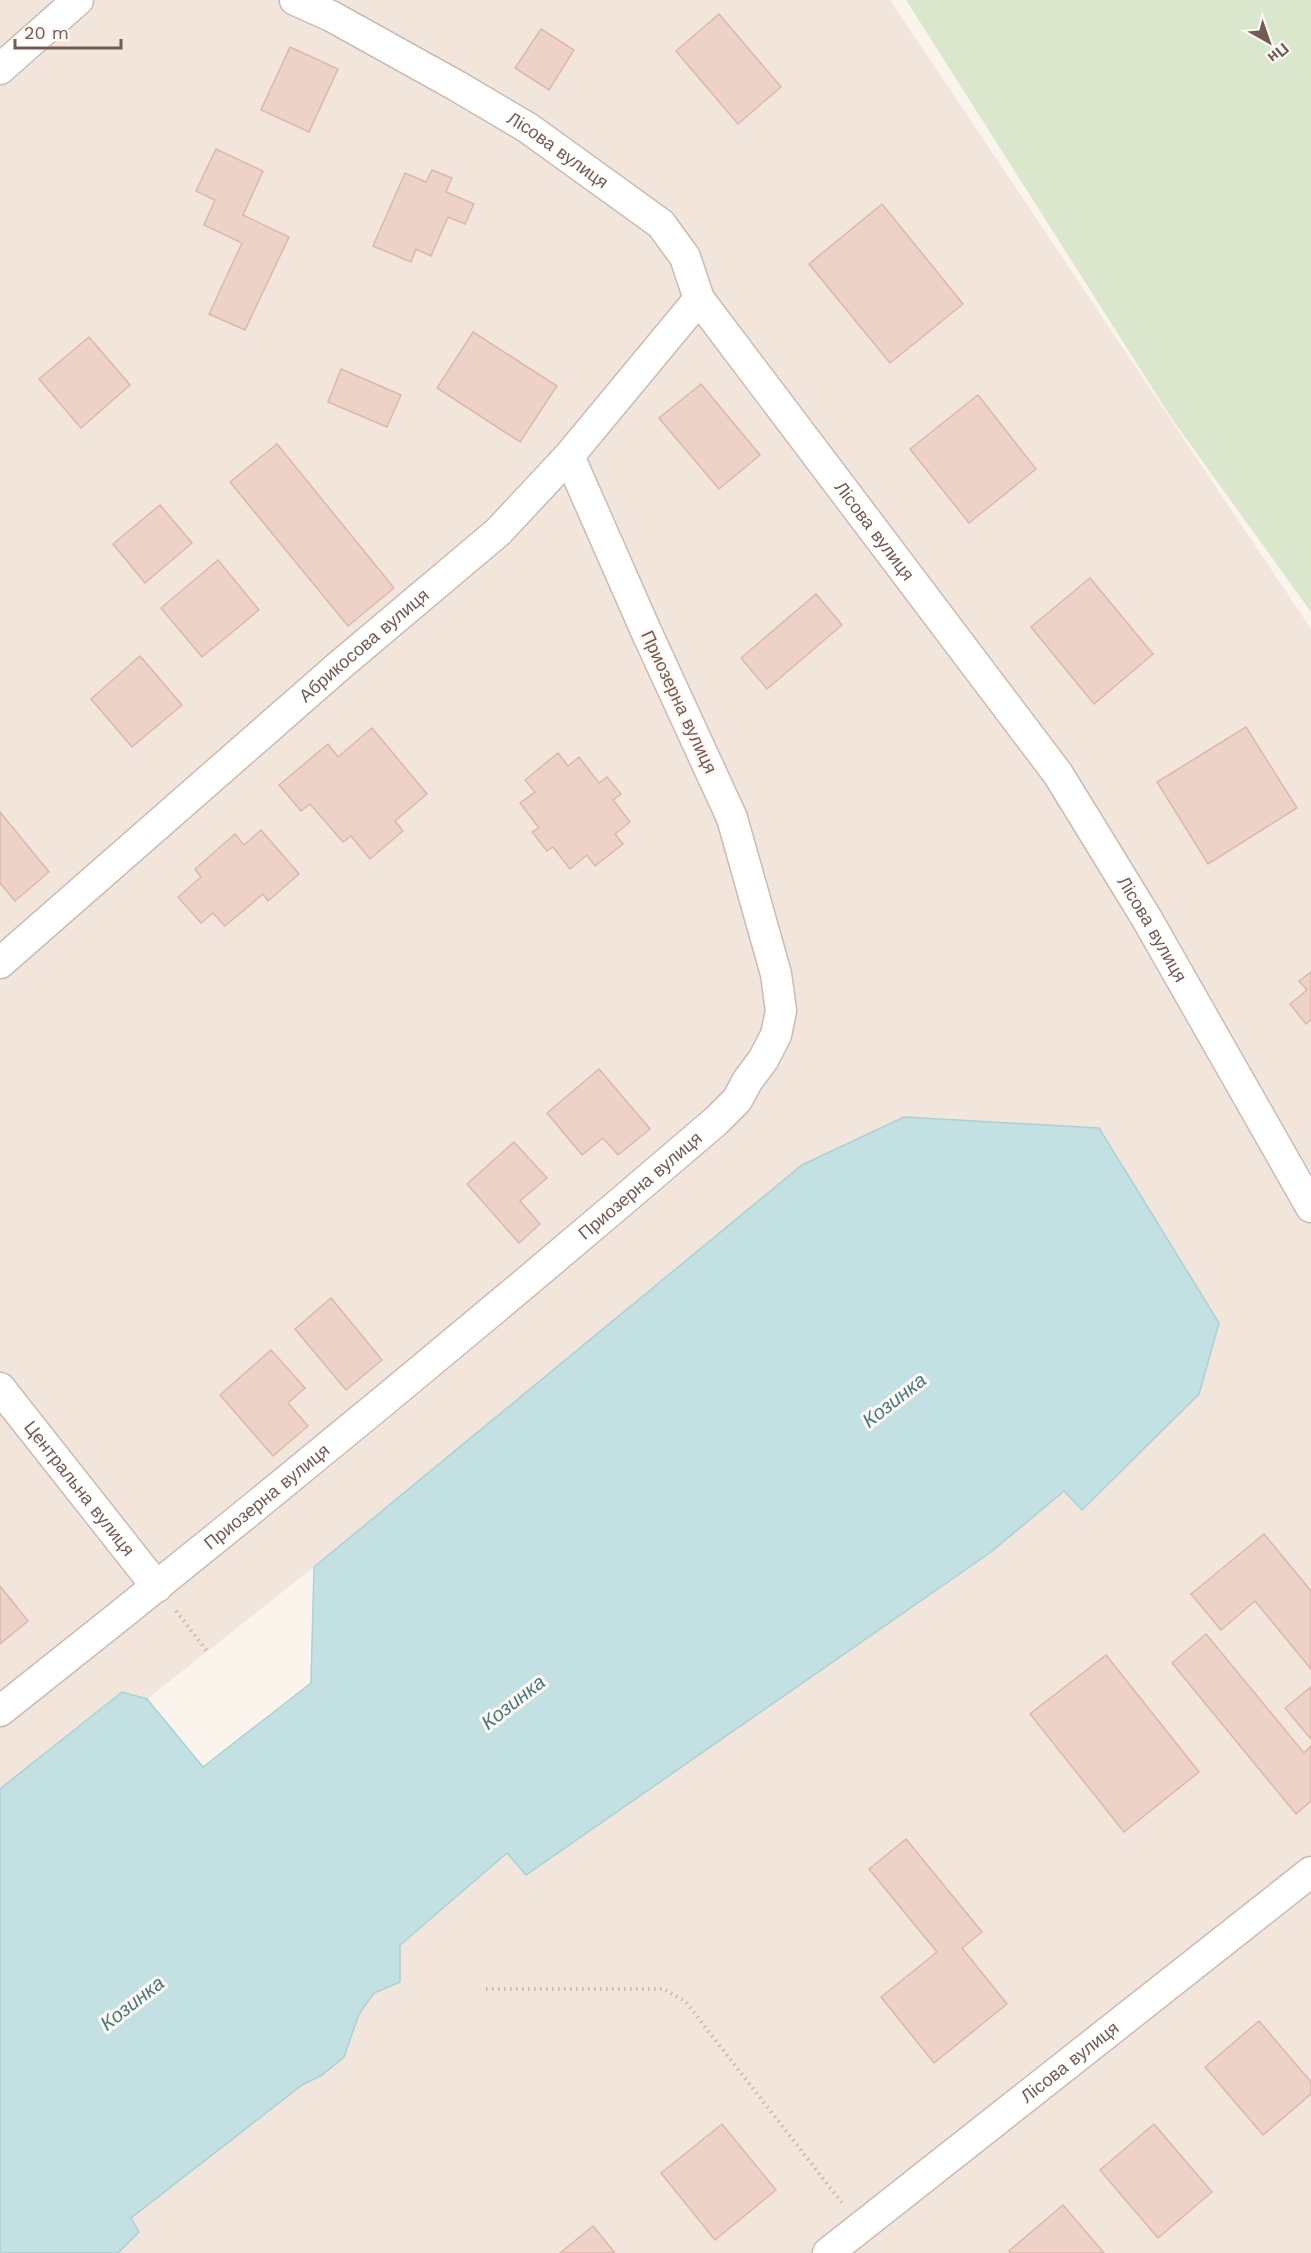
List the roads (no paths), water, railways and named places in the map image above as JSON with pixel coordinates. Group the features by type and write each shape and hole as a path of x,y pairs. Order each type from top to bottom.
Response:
{"street":[{"path":"0,69 78,0"},
{"name":"Лісова вулиця","path":"295,0 331,16 528,128 661,224 685,257 699,299 1058,774 1147,919 1311,1208"},
{"name":"Абрикосова вулиця","path":"0,963 339,666 498,532 569,456 699,299"},
{"name":"Приозерна вулиця","path":"0,1711 157,1587 570,1246 717,1121 737,1100 747,1080 763,1060 777,1035 781,1011 776,974 732,818 569,456"},
{"name":"Центральна вулиця","path":"0,1388 157,1587"},
{"name":"Лісова вулиця","path":"828,2253 1311,1872"}],"water":[{"name":"Козинка","path":"904,1117 1099,1128 1219,1323 1199,1394 1082,1510 1064,1491 991,1552 526,1875 507,1853 400,1945 400,1982 374,1993 359,2014 344,2057 322,2075 302,2085 131,2218 139,2232 118,2253 0,2253 0,1789 122,1692 147,1699 203,1767 311,1683 314,1567 802,1165"}]}
